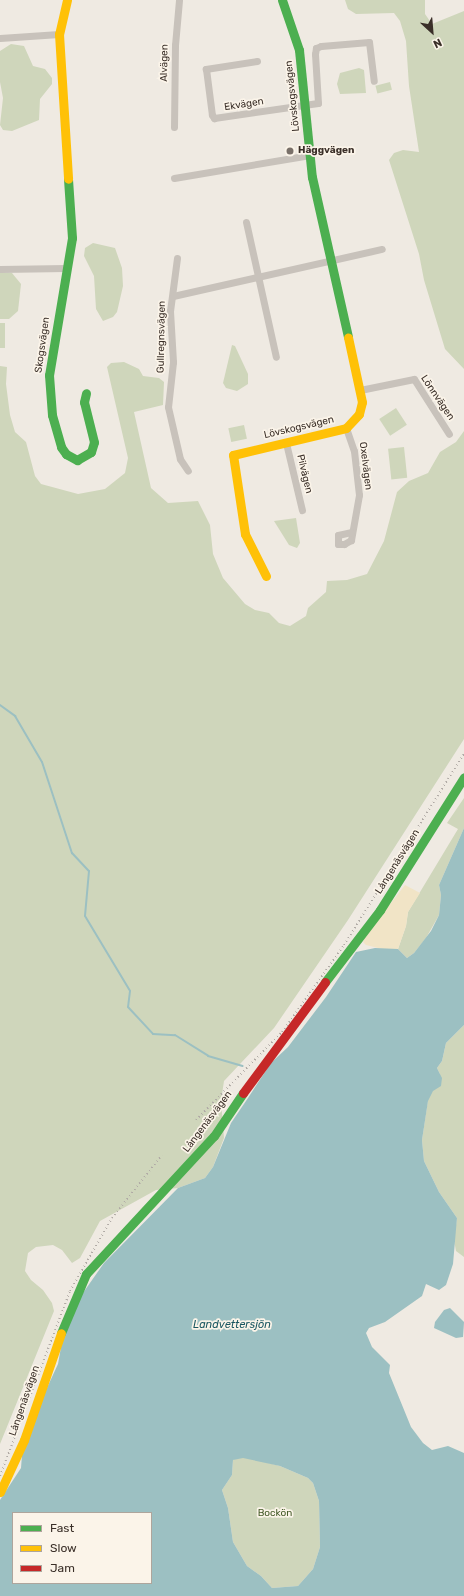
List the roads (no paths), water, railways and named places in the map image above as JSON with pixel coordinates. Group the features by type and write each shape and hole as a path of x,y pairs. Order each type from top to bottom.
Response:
{"street":[{"name":"Skogsvägen","path":"67,0 59,34 72,230 56,327 50,386 52,415 61,447 66,454 77,460 91,452 94,442 84,402 86,393"},
{"name":"Alvägen","path":"174,127 175,44 179,0"},
{"name":"Lövskogsvägen","path":"266,576 245,534 233,455 346,428 354,421 361,409 360,390 312,177 306,105 299,50 282,0"},
{"path":"0,38 59,34"},
{"path":"306,105 318,103 316,48 369,42 374,81"},
{"name":"Ekvägen","path":"257,61 206,69 213,117 217,119 306,105"},
{"path":"174,178 310,155"},
{"path":"246,222 276,357"},
{"path":"330,262 382,249"},
{"name":"Gullregnsvägen","path":"177,258 170,311 173,362 168,407 180,459 188,470"},
{"name":"Gullregnsvägen","path":"173,296 330,262"},
{"path":"0,270 66,268"},
{"name":"Lönnvägen","path":"360,390 414,379 448,434"},
{"name":"Oxelvägen","path":"346,428 354,451 359,495 351,532"},
{"name":"Pilvägen","path":"286,443 302,510"},
{"name":"Långenäsvägen","path":"0,1492 24,1440 68,1311 86,1274 214,1136 263,1064 384,905 464,777"}],"water":[{"name":"Landvettersjön","path":"464,828 464,1025 446,1043 442,1061 437,1068 442,1078 441,1086 433,1091 428,1101 422,1140 424,1161 439,1192 457,1218 453,1264 446,1285 439,1290 426,1284 422,1296 385,1322 369,1328 366,1333 372,1347 390,1365 389,1373 411,1427 423,1443 432,1450 448,1446 464,1453 464,1596 0,1596 0,1500 21,1468 22,1455 40,1403 58,1364 63,1336 78,1300 104,1263 178,1188 205,1178 213,1167 231,1123 271,1063 288,1047 326,997 356,952 375,948 398,949 407,958 414,953 431,931 439,915 441,895 439,885","holes":["243,1458 280,1466 308,1478 313,1483 319,1501 320,1547 313,1569 298,1586 272,1588 261,1576 247,1566 233,1542 228,1508 222,1490 232,1475 233,1460"]},
{"path":"450,1308 464,1322 463,1337 456,1338 434,1328 435,1322 444,1310"}],"waterway":[{"path":"0,705 15,716 42,762 72,853 89,871 85,916 130,991 128,1007 153,1034 175,1035 208,1056 243,1066"}],"railway":[{"path":"196,1120 282,1032 344,945 464,754"},
{"path":"0,1476 70,1291 112,1218 162,1155"}],"place":[{"name":"Häggvägen","path":"290,151"}],"park label":[{"name":"Bockön","path":"275,1514"}]}
